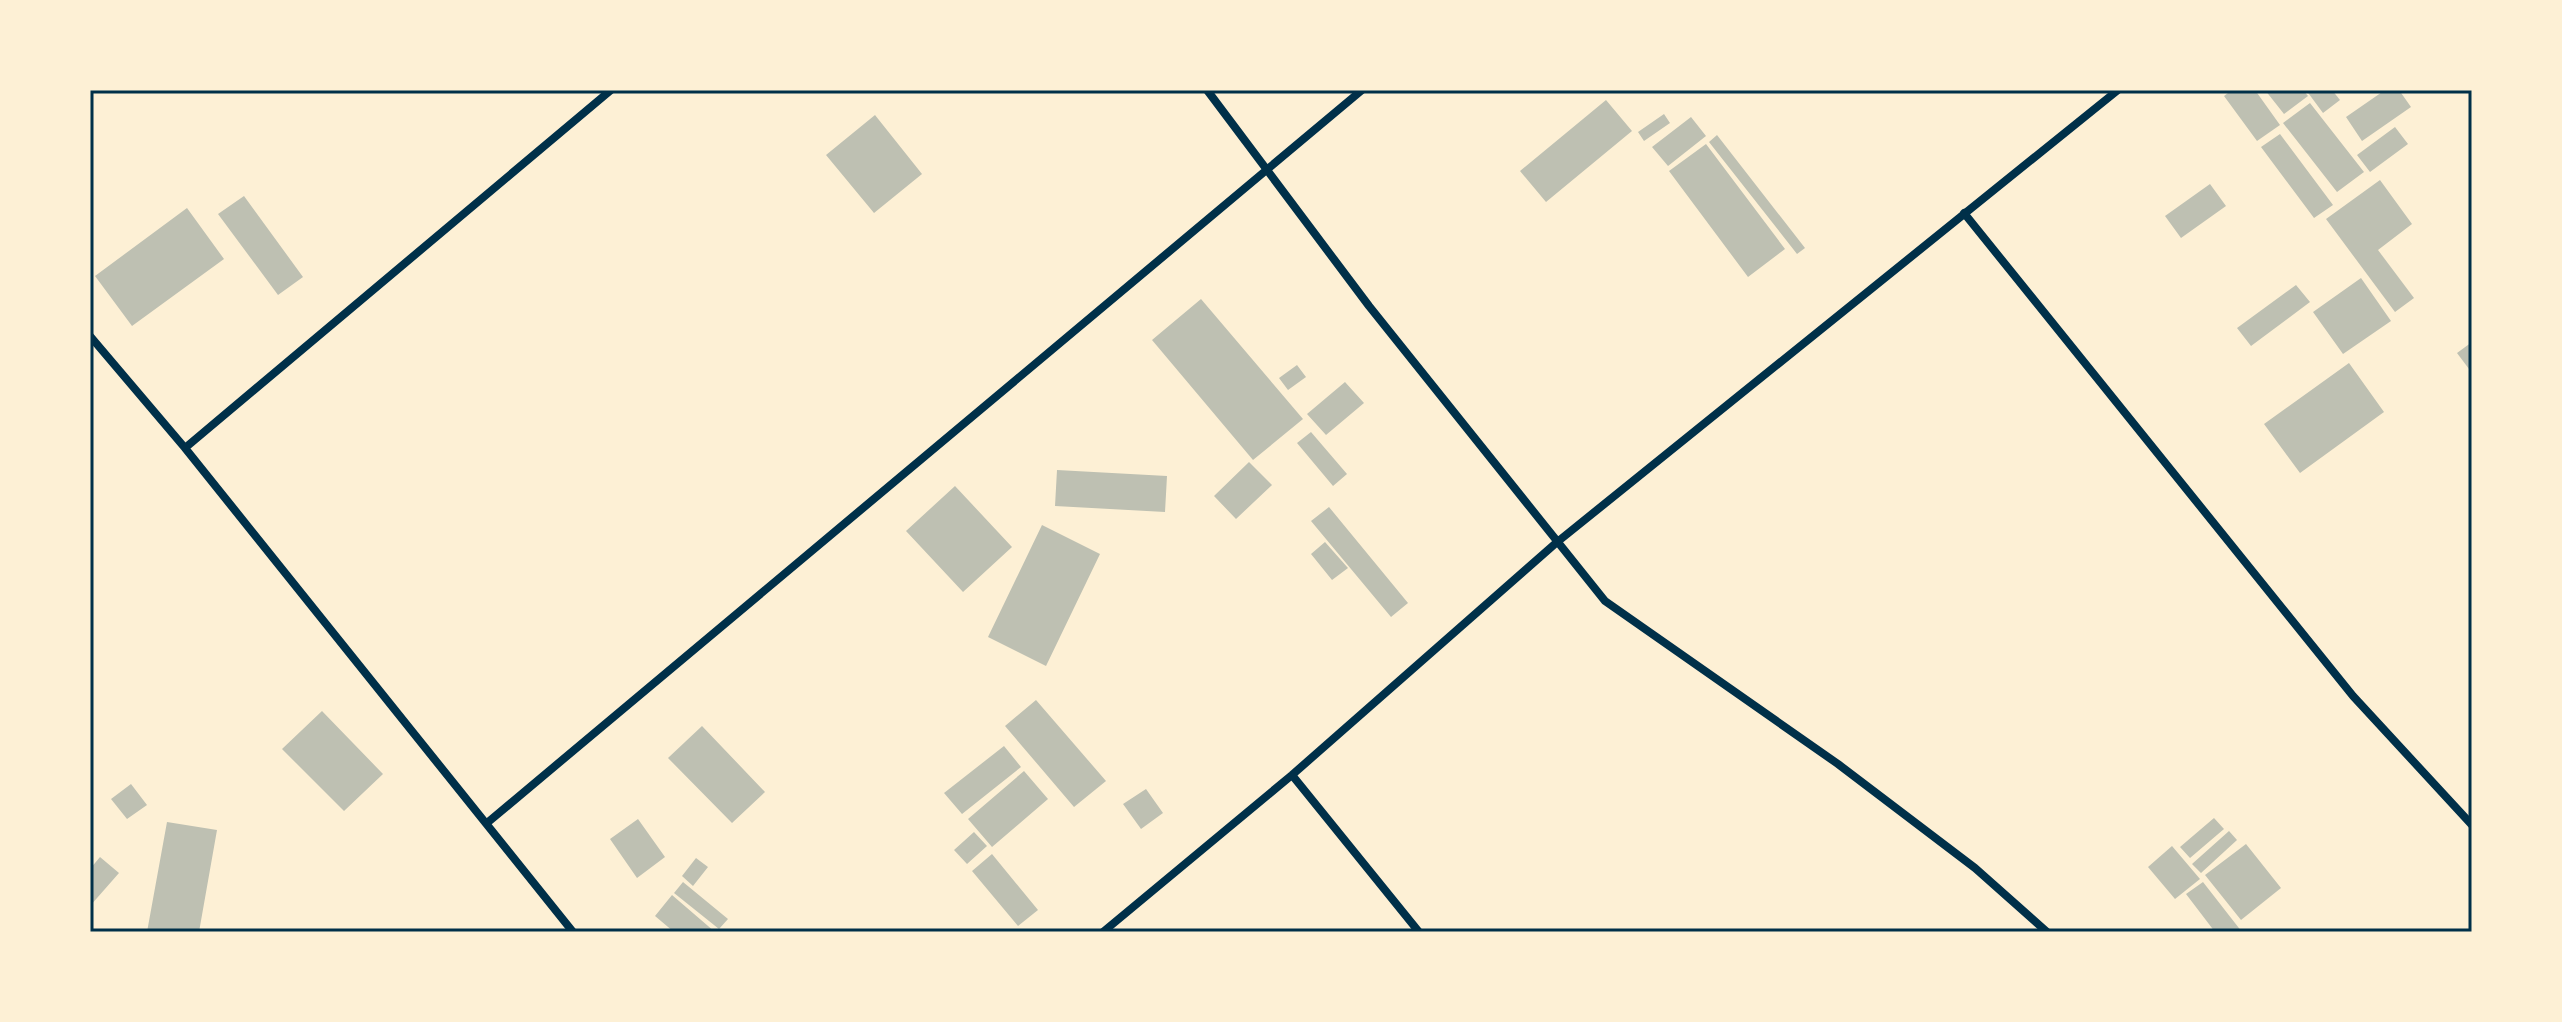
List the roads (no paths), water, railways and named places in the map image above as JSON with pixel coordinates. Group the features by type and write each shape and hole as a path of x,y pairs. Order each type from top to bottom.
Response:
{"street":[{"path":"185,448 611,90"},
{"path":"1207,90 1369,306 1605,601 1838,764 1975,868 2047,932"},
{"path":"487,823 1362,90"},
{"path":"1103,932 1292,775 1556,543 2118,90"},
{"path":"1964,213 2353,696 2472,825"},
{"path":"90,336 185,448 573,932"},
{"path":"1292,775 1419,932"}]}
